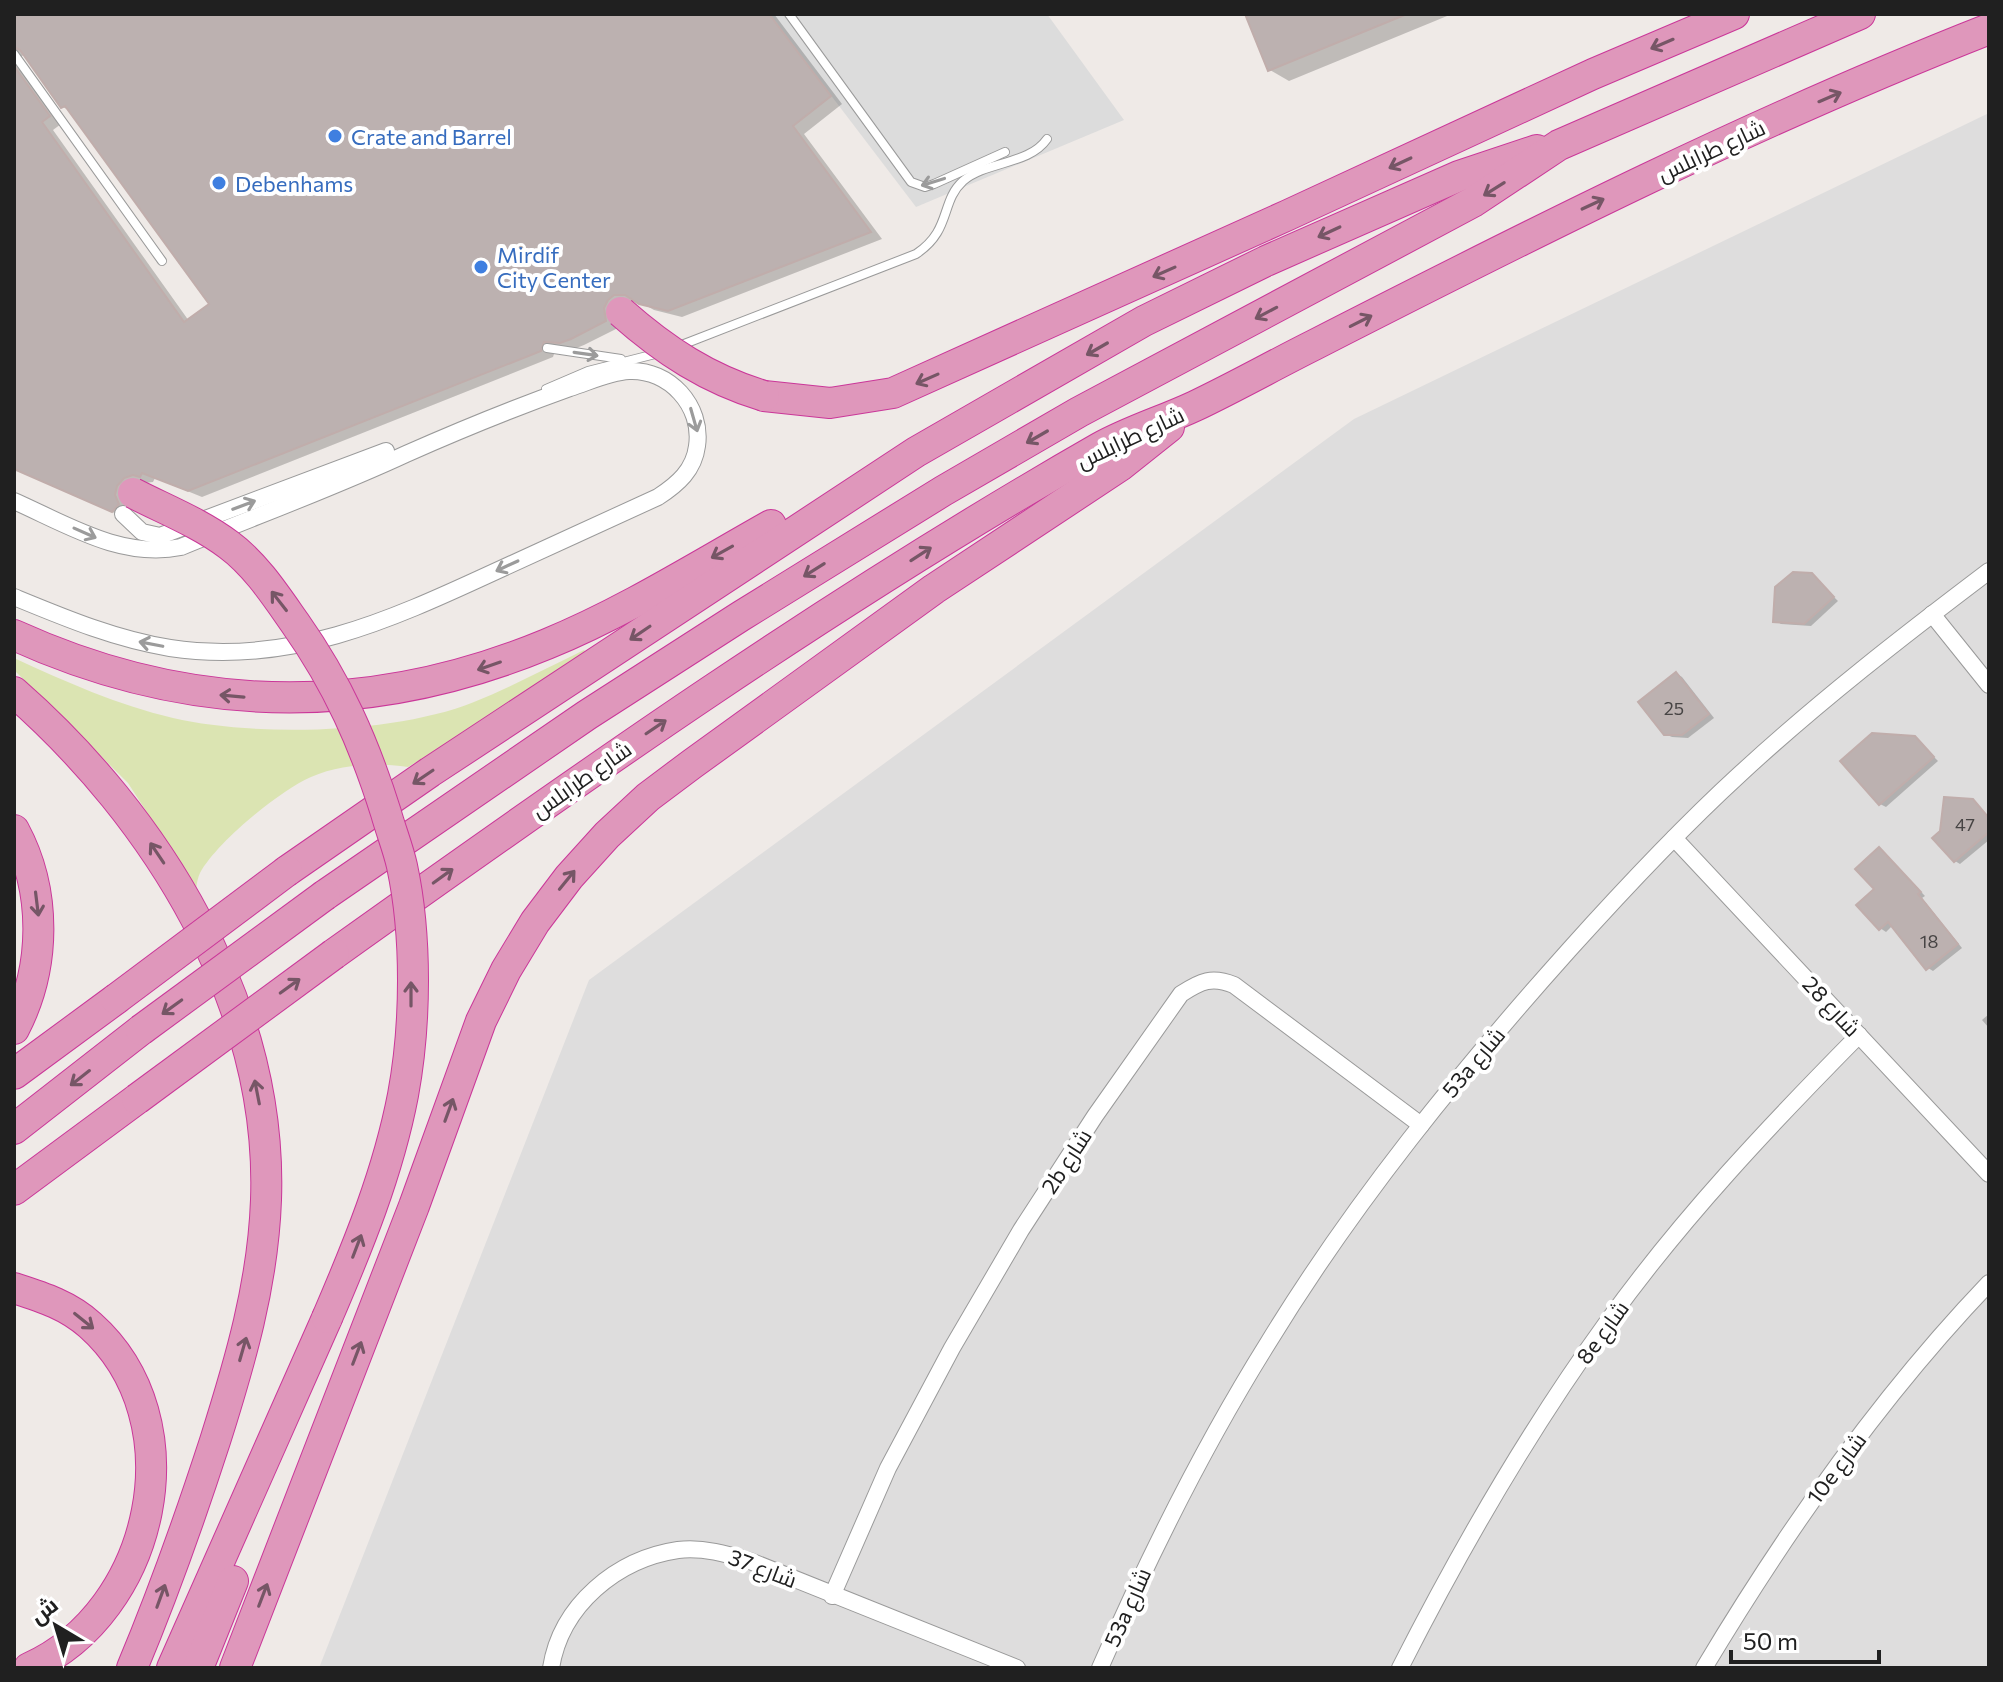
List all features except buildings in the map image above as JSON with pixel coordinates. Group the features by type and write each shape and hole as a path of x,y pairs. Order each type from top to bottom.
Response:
{"highway":[{"path":"621,312 686,363 711,377 764,396 830,403 893,393 1593,74 1734,14"},
{"name":"شارع طرابلس","path":"14,1129 141,1030 325,895 587,715 943,491 1079,412 1473,202 1559,145 1860,14"},
{"name":"شارع طرابلس","path":"14,1190 334,954 593,769 931,547 1104,445 1192,408 1575,213 1725,142 1989,29"},
{"path":"14,1074 287,871 443,764 916,452 1144,321 1266,261 1459,176 1559,145"},
{"path":"235,1668 414,1206 481,1021 506,970 560,888 607,835 648,797 922,598 1120,466 1192,408"},
{"path":"14,635 102,671 165,687 230,696 339,696 427,682 497,663 575,631 825,496 916,452"},
{"path":"130,499 215,536 254,568 316,652 342,697 363,744 402,866 411,936 411,1015 403,1094 385,1171 322,1329 172,1668"},
{"path":"14,692 83,757 114,793 190,904 221,975 247,1049 265,1139 264,1231 246,1339 197,1498 132,1668"},
{"path":"14,830 28,860 36,891 39,923 38,955 32,986 14,1029"},
{"path":"14,1288 59,1304 90,1325 109,1345 136,1388 148,1429 150,1450 146,1517 122,1581 109,1602 75,1638 29,1668"},
{"path":"198,1668 282,1459 322,1329"}],"street":[{"path":"14,501 123,548 167,550 181,547 518,406 615,373 640,371 668,382 687,399 697,423 697,448 688,472 658,497 415,608 337,637 297,646 255,650 172,648 103,632 14,597"},
{"path":"130,499 142,532 160,536 391,449 436,439"},
{"name":"53a شارع","path":"1100,1668 1142,1571 1195,1468 1268,1341 1341,1232 1421,1125 1544,978 1674,838 1736,777 1800,721 1989,571"},
{"path":"1932,614 1989,685"},
{"name":"شارع 28","path":"1674,838 1989,1174"},
{"name":"2b شارع","path":"832,1596 888,1468 952,1348 1021,1230 1095,1116 1181,994 1200,981 1218,979 1234,985 1421,1125"},
{"name":"8e شارع","path":"1400,1668 1476,1525 1609,1320 1745,1155 1859,1035"},
{"name":"10e شارع","path":"1704,1668 1793,1527 1858,1437 1989,1283"},
{"name":"شارع 37","path":"551,1668 565,1626 586,1597 613,1574 645,1558 680,1550 716,1551 750,1561 1017,1668"}],"lane":[{"path":"789,14 911,182 925,187 1005,152"},
{"path":"14,54 162,261"},
{"path":"518,406 570,378 672,349 916,254 938,233 961,183 1035,151 1047,139"},
{"path":"547,348 626,360"}],"shaded area":[{"path":"769,14 1047,14 1124,120 916,207"},
{"path":"1989,113 1989,1668 319,1668 589,980 1354,419"}],"green space":[{"path":"584,650 591,658 408,767 372,765 334,769 298,784 250,819 220,847 199,876 195,903 168,845 128,783 14,670 14,658 112,700 173,718 244,728 325,729 405,721 442,713 488,696"}],"place":[{"name":"Crate and Barrel","path":"335,136"},
{"name":"Debenhams","path":"219,183"},
{"name":"Mirdif City Center","path":"481,267"}]}
